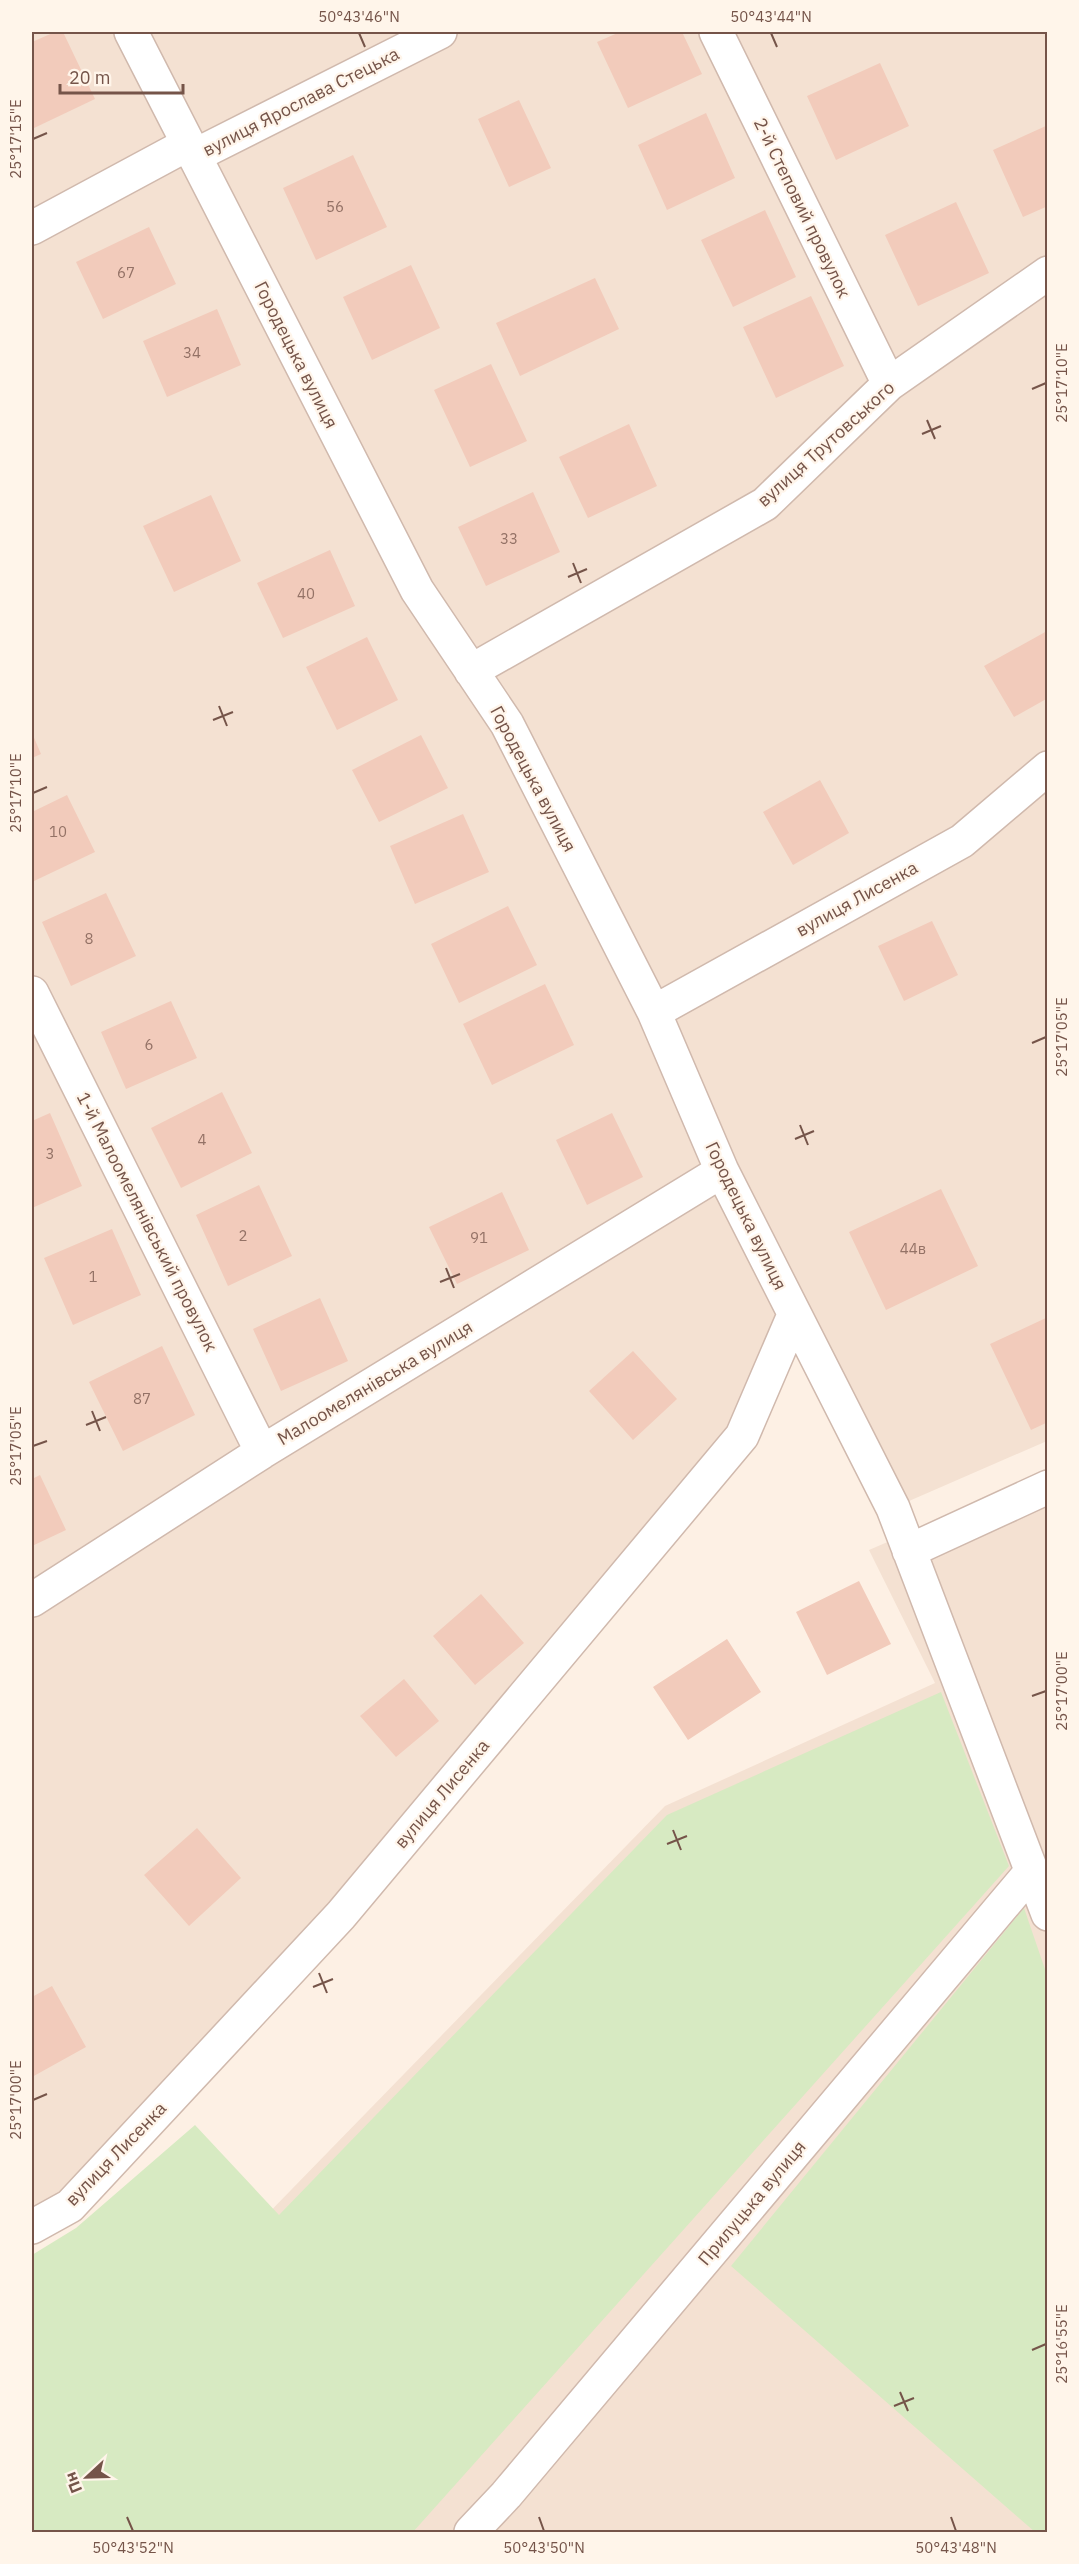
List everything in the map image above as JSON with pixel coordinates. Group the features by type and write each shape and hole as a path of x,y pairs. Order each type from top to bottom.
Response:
{"street":[{"name":"Городецька вулиця","path":"131,32 417,590 507,724 654,1012 722,1171 893,1508 1047,1914"},
{"name":"вулиця Ярослава Стецька","path":"32,228 440,32"},
{"name":"2-й Степовий провулок","path":"716,32 889,384"},
{"name":"вулиця Трутовського","path":"471,671 765,504 889,384 1047,273"},
{"name":"вулиця Лисенка","path":"654,1012 962,841 1047,768"},
{"name":"1-й Малоомелянівський провулок","path":"32,993 262,1452"},
{"name":"Малоомелянівська вулиця","path":"32,1600 262,1452 722,1171"},
{"name":"вулиця Лисенка","path":"32,2228 69,2206 341,1915 705,1481 742,1436 794,1314"},
{"path":"909,1551 1047,1487"},
{"name":"Прилуцька вулиця","path":"471,2532 506,2496 1031,1872"}],"shaded area":[{"path":"32,32 1047,32 1047,1441 893,1508 795,1315 742,1436 341,1915 32,2227"},
{"path":"1047,1473 1047,2532 32,2532 32,2456 665,1806 935,1683 869,1550"}],"green space":[{"path":"941,1692 1009,1866 413,2532 32,2532 32,2255 76,2228 195,2125 279,2215 667,1815"},
{"path":"1024,1908 1048,1978 1047,2532 1035,2532 731,2266"}],"building":[{"path":"55,32 63,32 95,99 32,129 32,42"},
{"path":"620,32 682,32 702,74 628,108 597,42"},
{"path":"880,63 909,126 836,160 807,96"},
{"path":"519,100 551,168 509,187 478,119"},
{"path":"706,113 735,178 667,210 638,145"},
{"path":"1048,125 1048,206 1023,217 993,150"},
{"path":"353,155 387,227 316,260 283,188"},
{"path":"956,202 989,273 918,306 885,235"},
{"path":"765,210 796,277 733,307 701,240"},
{"path":"149,227 176,284 103,319 76,262"},
{"path":"411,265 440,328 372,360 343,297"},
{"path":"595,278 619,329 520,376 496,323"},
{"path":"811,296 844,366 776,398 743,327"},
{"path":"217,309 241,365 167,397 143,341"},
{"path":"491,364 527,441 470,467 434,390"},
{"path":"629,424 657,486 588,518 559,457"},
{"path":"533,492 560,552 486,586 458,527"},
{"path":"211,495 241,561 174,592 143,526"},
{"path":"330,550 355,606 283,638 257,583"},
{"path":"1047,631 1048,698 1014,717 984,666"},
{"path":"367,637 398,700 337,730 306,667"},
{"path":"32,733 41,754 32,758"},
{"path":"421,735 448,788 379,822 352,770"},
{"path":"820,780 849,833 793,865 763,812"},
{"path":"67,795 95,852 32,882 32,812"},
{"path":"463,814 489,872 415,904 390,846"},
{"path":"106,893 136,956 71,986 42,922"},
{"path":"508,906 537,965 459,1003 431,944"},
{"path":"932,921 958,975 904,1001 878,946"},
{"path":"545,984 574,1045 492,1085 463,1024"},
{"path":"171,1001 197,1058 126,1089 101,1032"},
{"path":"222,1092 252,1153 181,1188 151,1128"},
{"path":"50,1113 82,1186 32,1208 32,1121"},
{"path":"612,1113 643,1177 587,1205 556,1140"},
{"path":"259,1185 292,1256 228,1286 196,1215"},
{"path":"941,1189 978,1266 886,1310 849,1232"},
{"path":"502,1192 529,1250 457,1284 429,1227"},
{"path":"112,1229 141,1295 73,1325 44,1258"},
{"path":"320,1298 348,1361 281,1391 253,1329"},
{"path":"1048,1317 1048,1422 1031,1430 990,1344"},
{"path":"162,1346 195,1415 123,1451 89,1382"},
{"path":"633,1351 677,1399 633,1440 589,1391"},
{"path":"40,1475 66,1530 32,1546 32,1479"},
{"path":"859,1581 891,1644 827,1675 796,1612"},
{"path":"481,1594 524,1643 475,1685 433,1636"},
{"path":"727,1639 761,1692 688,1740 653,1687"},
{"path":"404,1679 439,1721 396,1757 360,1716"},
{"path":"197,1828 241,1878 189,1926 144,1875"},
{"path":"52,1986 86,2047 32,2077 32,1997"}]}
